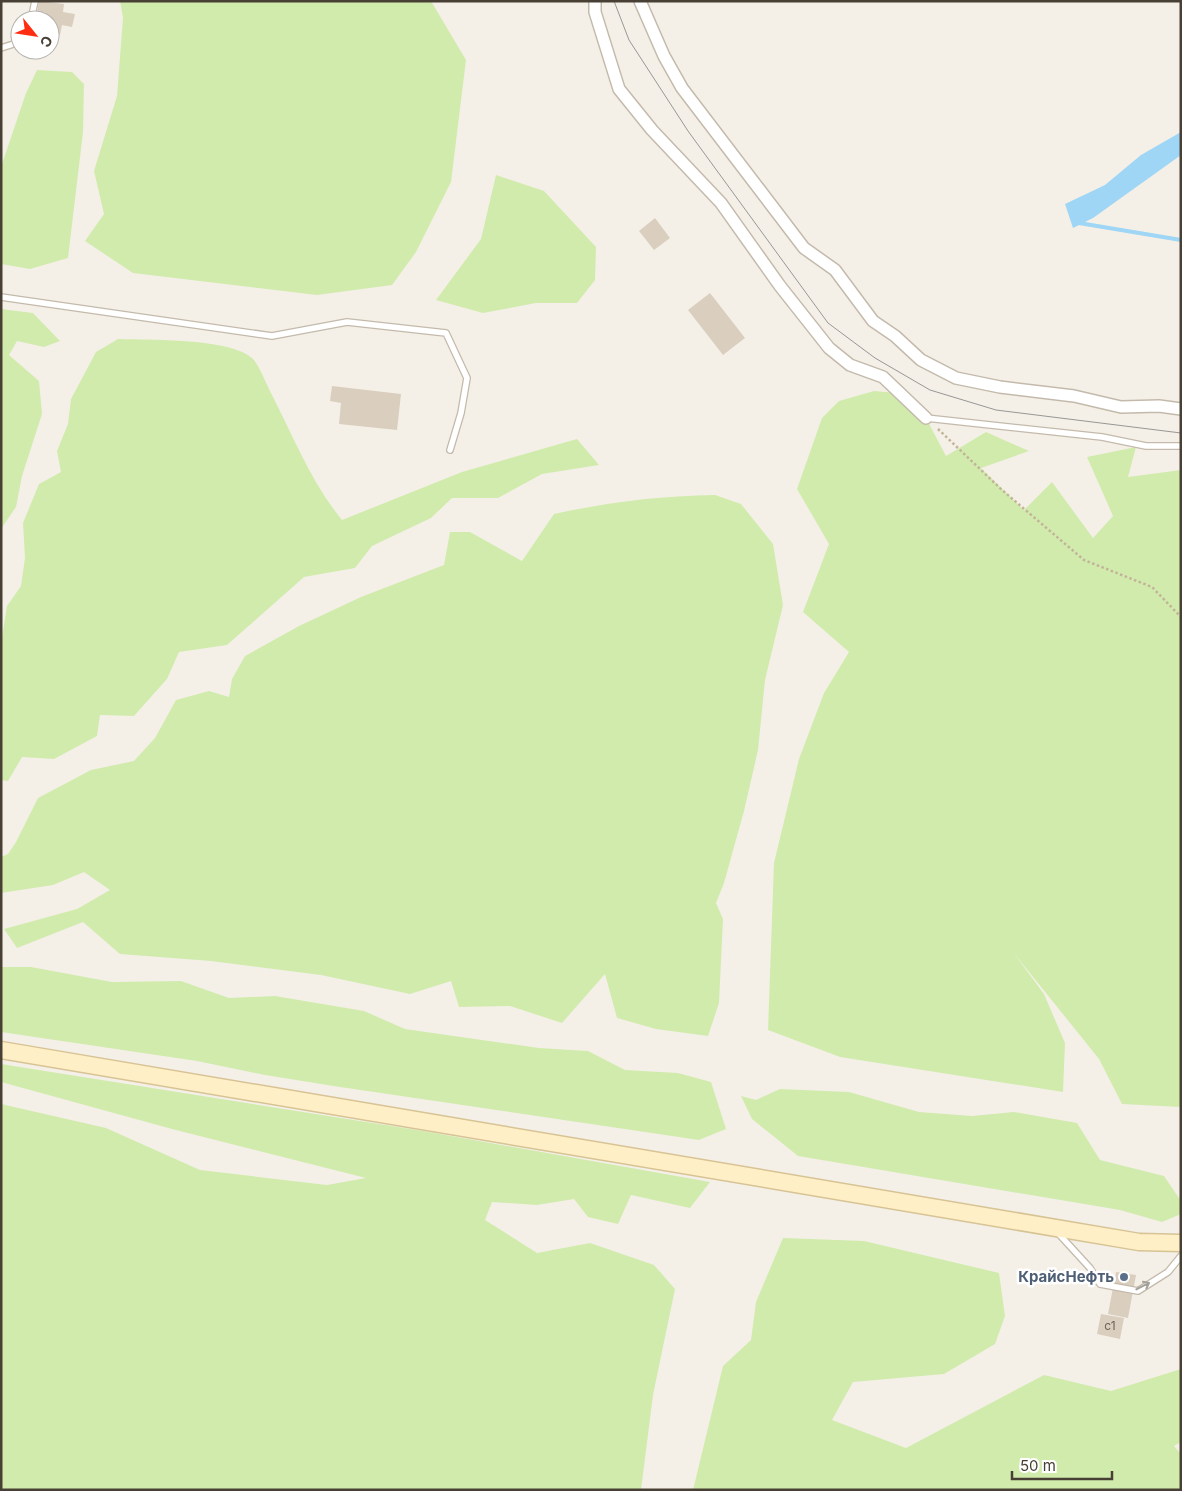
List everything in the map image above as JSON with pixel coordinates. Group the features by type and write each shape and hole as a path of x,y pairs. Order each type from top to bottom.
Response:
{"street":[{"path":"595,1 595,12 618,89 652,130 721,203 780,286 829,348 850,366 883,377 926,418"},
{"path":"640,1 664,56 682,88 804,248 835,270 872,321 895,336 921,360 956,378 1000,387 1074,396 1120,407 1159,406 1181,409"},
{"path":"1,1050 1139,1242 1181,1242"}],"lane":[{"path":"1,297 272,336 347,322 446,333 467,378 461,413 450,450"},
{"path":"926,418 1102,437 1146,446 1181,446"},
{"path":"1053,1227 1090,1268 1100,1284 1138,1290 1168,1272 1181,1256"}],"path":[{"path":"926,418 1002,490 1084,560 1152,587 1181,617"}],"green space":[{"path":"120,1 431,1 466,60 451,182 416,252 392,285 317,295 133,273 85,241 104,214 94,171 117,96 123,18"},
{"path":"37,70 72,72 84,84 83,132 68,258 30,269 1,264 1,167 26,93"},
{"path":"496,175 544,191 596,247 595,280 577,303 536,303 483,313 436,300 481,239"},
{"path":"1,309 33,313 60,341 44,347 17,341 9,355 39,381 42,414 22,476 16,507 1,529"},
{"path":"118,339 208,343 241,351 252,358 260,370 312,475 342,520 462,472 577,439 599,465 542,474 498,498 452,498 431,518 372,546 355,568 304,577 227,645 179,652 167,679 134,716 100,715 97,736 54,759 22,757 8,781 1,780 1,644 7,606 21,586 25,558 23,523 39,484 61,472 57,451 68,424 71,399 96,352"},
{"path":"874,391 908,394 926,418 946,456 986,432 1029,451 981,468 1024,510 1052,482 1093,538 1113,516 1087,457 1136,447 1128,477 1181,470 1181,1107 1122,1104 1099,1059 1013,952 1044,994 1065,1043 1063,1092 840,1057 768,1030 774,863 799,759 824,693 849,652 803,612 829,544 797,489 822,418 839,401"},
{"path":"715,495 741,504 773,544 783,605 765,680 758,750 744,811 724,883 716,903 723,919 719,1003 708,1036 656,1029 617,1018 605,974 562,1023 510,1006 459,1007 451,981 410,994 321,975 211,961 120,954 83,922 17,948 4,929 77,909 110,890 84,872 53,885 1,893 1,857 8,854 16,842 38,798 91,770 134,761 155,738 176,700 209,691 229,697 232,679 245,656 299,626 361,597 444,565 450,532 470,532 522,561 554,514 634,500"},
{"path":"1,967 31,967 112,982 181,981 229,998 275,996 364,1011 405,1029 539,1048 588,1051 625,1070 678,1073 711,1082 726,1129 699,1140 340,1087 265,1075 197,1061 1,1032"},
{"path":"1,1064 423,1131 710,1182 690,1208 631,1195 618,1224 588,1217 574,1199 537,1205 492,1202 485,1220 537,1253 590,1243 654,1265 675,1289 653,1395 641,1490 1,1490 1,1104 106,1128 200,1170 327,1185 366,1178 172,1129 1,1082"},
{"path":"780,1089 849,1092 919,1112 972,1116 1014,1112 1077,1123 1100,1160 1164,1176 1181,1201 1181,1214 1162,1222 1120,1210 798,1156 752,1119 741,1096 756,1100"},
{"path":"783,1238 864,1241 999,1273 1005,1316 995,1344 944,1374 853,1382 832,1420 906,1448 1044,1375 1111,1391 1181,1369 1181,1442 1174,1446 1181,1454 1181,1490 693,1490 723,1366 751,1340 756,1302"}],"water":[{"path":"1181,132 1181,155 1093,218 1073,228 1065,204 1105,185 1141,155"}],"building":[{"path":"39,1 64,4 63,12 75,14 72,27 62,25 60,35 60,10 38,10"},
{"path":"655,218 670,238 654,250 639,231"},
{"path":"710,293 745,338 723,355 688,310"},
{"path":"332,386 401,394 397,430 339,424 341,403 330,401"},
{"path":"1116,1272 1136,1275 1128,1318 1108,1314"},
{"path":"1101,1314 1124,1318 1120,1339 1097,1334"}],"waterway":[{"path":"1079,223 1181,240"}],"tram line":[{"path":"614,1 629,40 688,131 828,323 875,358 930,390 996,410 1181,433"}],"place":[{"name":"КрайсНефть","path":"1124,1277"}]}
